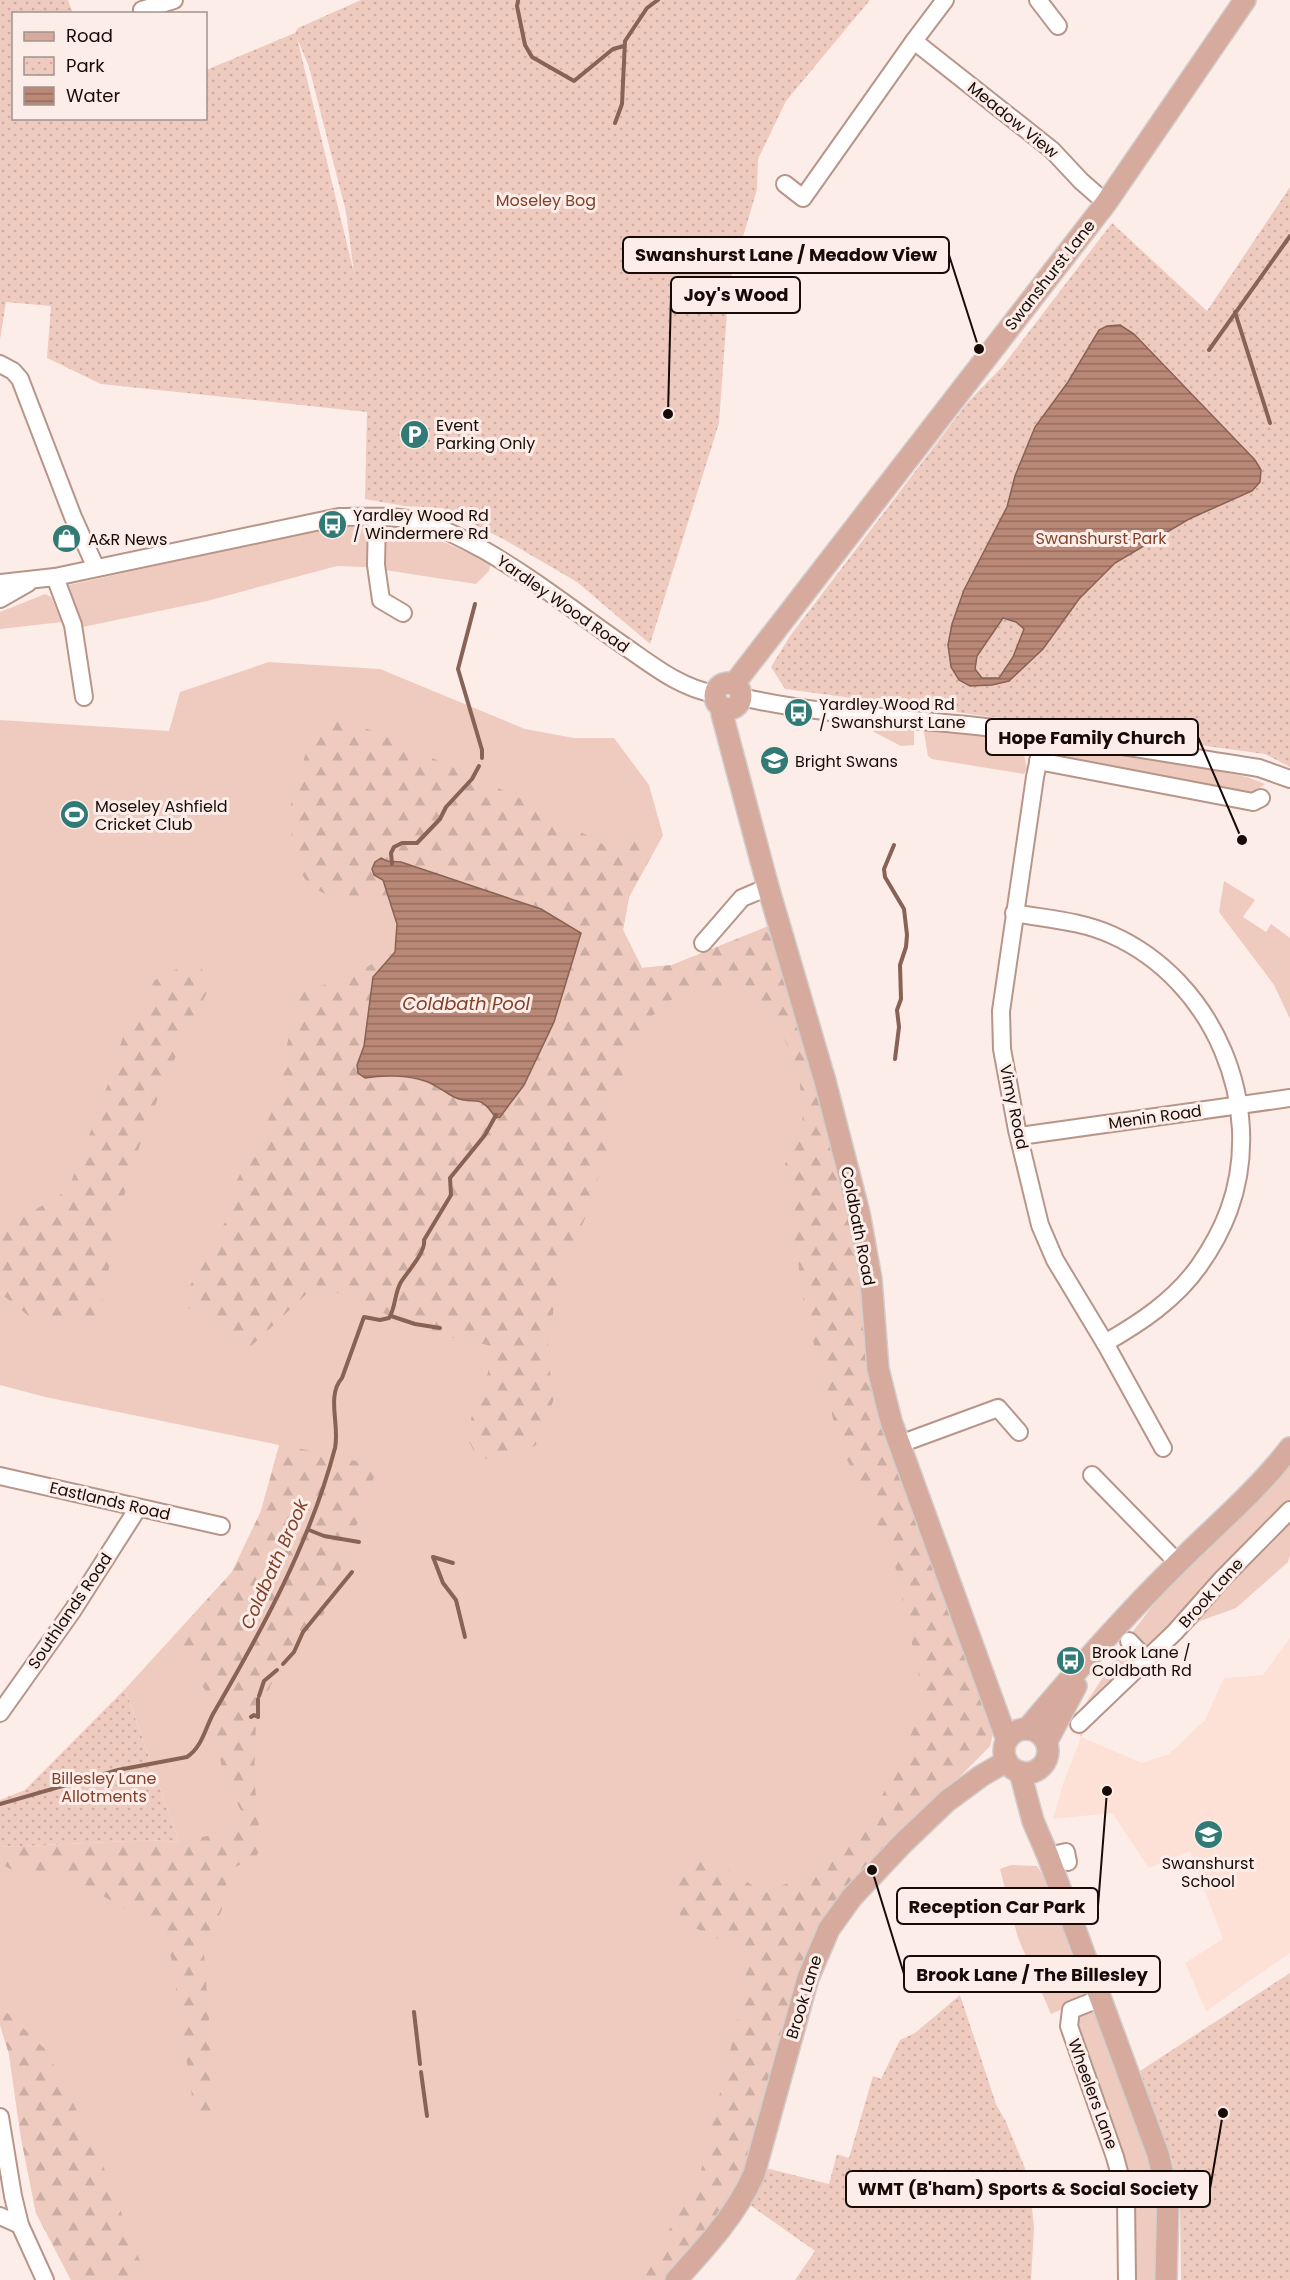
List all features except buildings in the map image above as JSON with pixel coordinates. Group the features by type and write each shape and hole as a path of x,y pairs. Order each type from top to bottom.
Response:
{"main road":[{"name":"Swanshurst Lane","path":"738,690 1107,203 1245,0"},
{"path":"719,700 729,709 734,707 738,690"},
{"name":"Coldbath Road","path":"719,700 768,887 825,1081 859,1213 871,1279 878,1369 900,1444 1007,1740"},
{"path":"1166,2280 1168,2196 1158,2154 1048,1856 1004,1748 1007,1740 1014,1734 1027,1729 1101,1644 1178,1563 1231,1514 1275,1468 1290,1448"},
{"path":"1033,1821 1042,1765 1047,1757 1047,1741 1063,1708 1101,1644"},
{"path":"1027,1729 1035,1730 1047,1741"},
{"path":"1012,1767 1030,1773 1042,1765"},
{"name":"Brook Lane","path":"676,2280 729,2219 744,2198 754,2174 808,1978 829,1929 859,1890 947,1801 1012,1767"}],"street":[{"path":"138,8 174,0"},
{"path":"785,184 803,198 945,0"},
{"path":"1038,0 1058,26"},
{"name":"Meadow View","path":"915,41 1052,150 1081,181 1107,203"},
{"path":"0,364 13,371 20,379 96,568"},
{"name":"Yardley Wood Road","path":"0,583 55,577 339,517 412,520 459,536 509,565 664,674 719,700"},
{"path":"377,517 376,565 381,600 403,613"},
{"path":"55,577 73,625 84,697"},
{"name":"Yardley Wood Road","path":"0,599 31,581"},
{"path":"738,690 826,712 986,727 1044,735 1259,768 1290,779"},
{"name":"Vimy Road","path":"1044,735 1014,914 1001,1011 1002,1049 1040,1225 1055,1260 1105,1343 1163,1448"},
{"path":"1038,761 1253,802 1261,798"},
{"path":"703,943 742,898 768,887"},
{"path":"1014,914 1091,927 1135,947 1156,962 1196,1001 1212,1028 1227,1059 1239,1105 1241,1138 1238,1178 1229,1210 1216,1237 1198,1267 1174,1294 1146,1319 1105,1343"},
{"name":"Menin Road","path":"1020,1136 1290,1098"},
{"path":"900,1444 998,1408 1019,1432"},
{"path":"1092,1475 1178,1563"},
{"name":"Eastlands Road","path":"0,1476 221,1526"},
{"name":"Southlands Road","path":"0,1713 73,1610 138,1508"},
{"name":"Brook Lane","path":"1079,1724 1175,1632 1222,1579 1290,1510"},
{"path":"1128,1641 1147,1660"},
{"path":"1048,1856 1066,1852 1068,1862"},
{"name":"Wheelers Lane","path":"1101,1998 1071,2010 1069,2026 1115,2157 1126,2198 1127,2280"},
{"path":"0,2117 20,2225 45,2280"},
{"path":"1126,2198 1168,2196"},
{"path":"0,2216 20,2225"}],"shaded area":[{"name":"Swanshurst School","path":"1290,1638 1290,1953 1206,2011 1185,1963 1223,1939 1190,1851 1149,1868 1112,1813 1053,1819 1064,1781 1081,1737 1142,1763 1169,1754 1205,1720 1224,1678 1263,1675"}],"green space":[{"name":"Moseley Bog","path":"0,0 68,0 73,12 12,12 12,120 207,120 207,70 295,33 298,28 361,0 870,0 786,101 758,159 757,189 729,285 719,423 650,644 577,582 505,540 442,508 404,506 365,499 367,412 101,384 47,358 51,306 6,302 0,340","holes":["297,38 309,67 346,212 354,273"]},
{"name":"Swanshurst Park","path":"1290,187 1290,767 1265,754 785,689 771,667 790,636 968,402 1002,367 1112,223 1207,311"},
{"path":"355,524 412,528 491,563 489,571 476,584 365,567 337,566 207,601 83,627 69,585 335,526"},
{"path":"45,594 51,597 62,622 0,629 0,612"},
{"path":"269,662 380,669 525,729 574,738 614,738 649,785 663,835 629,897 623,930 642,968 672,965 769,926 886,1434 993,1733 990,1746 850,1887 813,1937 667,2280 71,2280 36,2213 21,2138 9,2054 0,2025 0,1847 179,1842 125,1689 232,1572 261,1511 279,1445 45,1397 0,1385 0,720 169,731 180,692"},
{"path":"333,717 373,731 516,796 606,846 663,835 629,897 623,930 642,968 672,965 769,926 819,1090 860,1252 886,1434 993,1733 990,1746 850,1887 813,1937 744,2177 723,2214 667,2280 626,2280 672,2226 701,2171 747,1981 741,1954 717,1938 682,1922 672,1881 701,1859 729,1870 764,1893 807,1875 842,1856 875,1811 925,1704 894,1561 839,1442 804,1306 785,1164 803,1126 799,1071 773,1014 746,985 707,989 668,1001 643,1025 613,1101 607,1149 586,1216 558,1281 547,1351 554,1399 536,1445 505,1462 478,1457 467,1439 473,1410 488,1373 488,1345 424,1332 351,1298 316,1285 246,1351 181,1302 228,1217 236,1182 271,1114 299,993 348,977 395,952 373,977 364,1046 357,1065 365,1078 395,1076 425,1081 454,1097 483,1103 493,1114 554,1022 581,933 541,909 401,862 387,861 374,875 382,880 390,900 361,903 334,899 309,885 292,859 291,796 313,733"},
{"path":"872,721 914,725 914,745 901,746 872,731"},
{"path":"923,727 1013,738 1022,745 1027,769 1024,774 932,759 928,756"},
{"path":"1067,747 1204,768 1247,777 1265,784 1253,793 1237,797 1050,756 1054,751"},
{"path":"1224,881 1255,900 1243,917 1266,932 1271,924 1290,938 1290,1019 1274,985 1219,912"},
{"path":"197,959 210,986 166,1077 129,1174 97,1324 30,1317 0,1293 0,1231 68,1190 101,1105 123,1037 155,980"},
{"path":"280,1444 378,1466 326,1611 272,1682 256,1723 254,1777 259,1827 268,1834 256,1857 229,1870 222,1909 204,1954 218,2139 196,2124 172,1961 162,1930 70,1877 10,1869 0,1863 0,1847 151,1840 179,1842 250,1827 224,1779 208,1695 173,1637 232,1572 261,1511"},
{"path":"1290,1461 1290,1555 1288,1562 1236,1608 1200,1621 1090,1722 1081,1737 1073,1723 1134,1630 1160,1596 1253,1506"},
{"name":"Billesley Lane Allotments","path":"125,1689 179,1842 151,1840 0,1847 0,1800 25,1790"},
{"path":"1011,1865 1037,1866 1045,1879 1086,1995 1051,2014 1018,1938 1000,1869"},
{"path":"1290,1973 1290,2280 1181,2280 1180,2203 1171,2156 1140,2071"},
{"path":"960,1995 996,2104 1006,2122 1029,2178 1034,2228 1031,2280 795,2280 815,2251 750,2205 766,2168 829,2184 837,2154 849,2158 873,2076 881,2079 900,2040 915,2033"},
{"path":"0,2006 46,2050 97,2150 147,2279 71,2280 36,2213 21,2138 9,2054 0,2025"},
{"path":"1093,2006 1157,2172 1155,2191 1132,2192 1074,2023 1077,2016"},
{"path":"1142,2202 1160,2205 1159,2280 1132,2280 1132,2206"}],"water":[{"path":"1120,325 1134,334 1255,460 1261,470 1260,482 1252,491 1189,519 1115,563 1079,599 1043,649 1009,681 992,685 970,686 959,680 951,667 948,645 952,624 964,590 1007,507 1015,476 1035,427 1068,382 1099,330 1107,326","holes":["1003,618 1016,622 1024,629 1013,657 999,678 982,678 975,669 977,656"]},
{"name":"Coldbath Pool","path":"381,858 401,862 541,909 581,933 554,1022 524,1085 500,1117 496,1118 485,1104 461,1100 425,1081 395,1076 365,1078 358,1073 357,1065 364,1046 373,977 395,952 397,924 383,880 374,875 372,869 375,862"}],"waterway":[{"name":"Coldbath Brook","path":"615,123 622,104 625,41 647,8 658,0"},
{"path":"518,1 525,45 532,57 574,81 613,49 624,46"},
{"path":"1209,350 1290,236"},
{"path":"1235,312 1270,423"},
{"name":"Coldbath Brook","path":"475,604 458,669 482,750 482,758"},
{"name":"Coldbath Brook","path":"392,864 391,853 394,847 402,843 417,843 440,819 446,807 472,779 479,766"},
{"path":"894,845 884,869 885,877 904,909 907,935 900,965 901,999 897,1010 899,1027 895,1059"},
{"name":"Coldbath Brook","path":"0,1804 118,1770 187,1757 196,1748 267,1618 312,1518 335,1448 334,1402 337,1385 342,1378 364,1317 380,1320 389,1318 401,1282 419,1256 424,1240 451,1195 450,1178 485,1135 496,1115"},
{"path":"391,1316 415,1324 440,1328"},
{"path":"309,1530 324,1536 359,1542"},
{"path":"433,1557 443,1583 456,1600 465,1637"},
{"path":"433,1557 453,1563"},
{"path":"283,1664 294,1652 303,1632 352,1572"},
{"path":"259,1696 264,1681 277,1670"},
{"path":"251,1717 254,1715 258,1717 258,1699"},
{"path":"414,2012 420,2064"},
{"path":"421,2072 427,2116"}],"place":[{"name":"Swanshurst Lane / Meadow View","path":"979,349"},
{"name":"Joy's Wood","path":"668,414"},
{"name":"Event Parking Only","path":"415,434"},
{"name":"Yardley Wood Rd / Windermere Rd","path":"332,524"},
{"name":"A&R News","path":"67,539"},
{"name":"Yardley Wood Rd / Swanshurst Lane","path":"798,713"},
{"name":"Bright Swans","path":"774,761"},
{"name":"Moseley Ashfield Cricket Club","path":"74,815"},
{"name":"Hope Family Church","path":"1242,840"},
{"name":"Brook Lane / Coldbath Rd","path":"1071,1661"},
{"name":"Reception Car Park","path":"1107,1791"},
{"name":"Swanshurst School","path":"1208,1835"},
{"name":"Brook Lane / The Billesley","path":"872,1870"},
{"name":"WMT (B'ham) Sports & Social Society","path":"1223,2113"}]}
